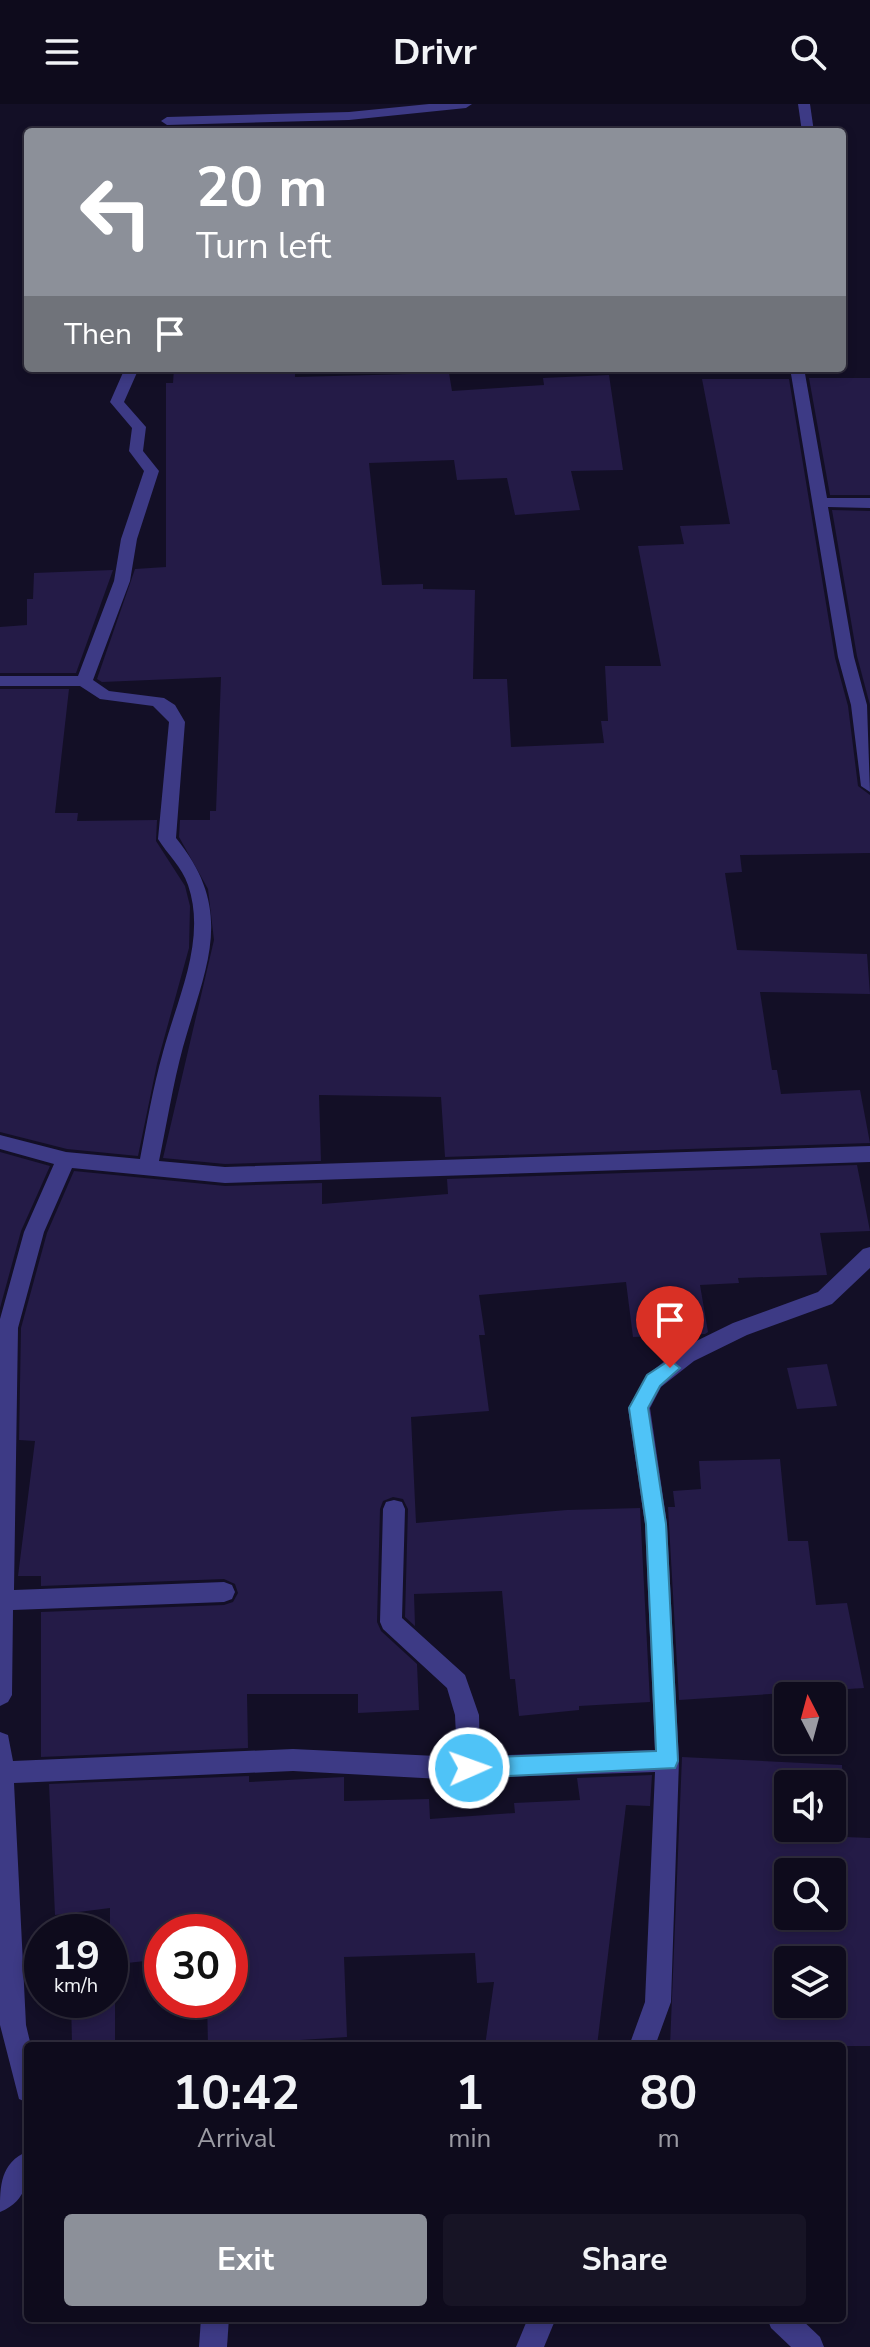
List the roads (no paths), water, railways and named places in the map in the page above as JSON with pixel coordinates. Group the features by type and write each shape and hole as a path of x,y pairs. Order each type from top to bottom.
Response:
{"street":[{"path":"169,104 168,126 349,116 466,104"},
{"path":"804,104 807,128"},
{"path":"84,681 122,581 129,539 152,471 136,451 139,427 117,402 130,372"},
{"path":"798,372 846,657 859,705 870,786"},
{"path":"820,502 870,503"},
{"path":"0,681 84,681"},
{"path":"84,681 90,690 110,697 160,702 173,713 177,722 167,839 187,859 198,881 202,944 197,976 177,1033 148,1170"},
{"path":"0,1142 66,1160 225,1175 870,1154"},
{"path":"0,1695 5,1600 4,1328 34,1232 66,1160"},
{"path":"643,2042 658,2002 667,1761 656,1524 639,1408 654,1381 687,1355 740,1329 825,1298 870,1255"},
{"path":"394,1509 391,1622 457,1682 467,1715 469,1768"},
{"path":"5,1600 224,1592"},
{"path":"0,1743 13,2025 24,2073"},
{"path":"1,1773 293,1760 469,1768 667,1761"},
{"path":"0,2199 24,2169"},
{"path":"213,2347 215,2322"},
{"path":"530,2347 540,2322"},
{"path":"785,2322 810,2347"}]}
